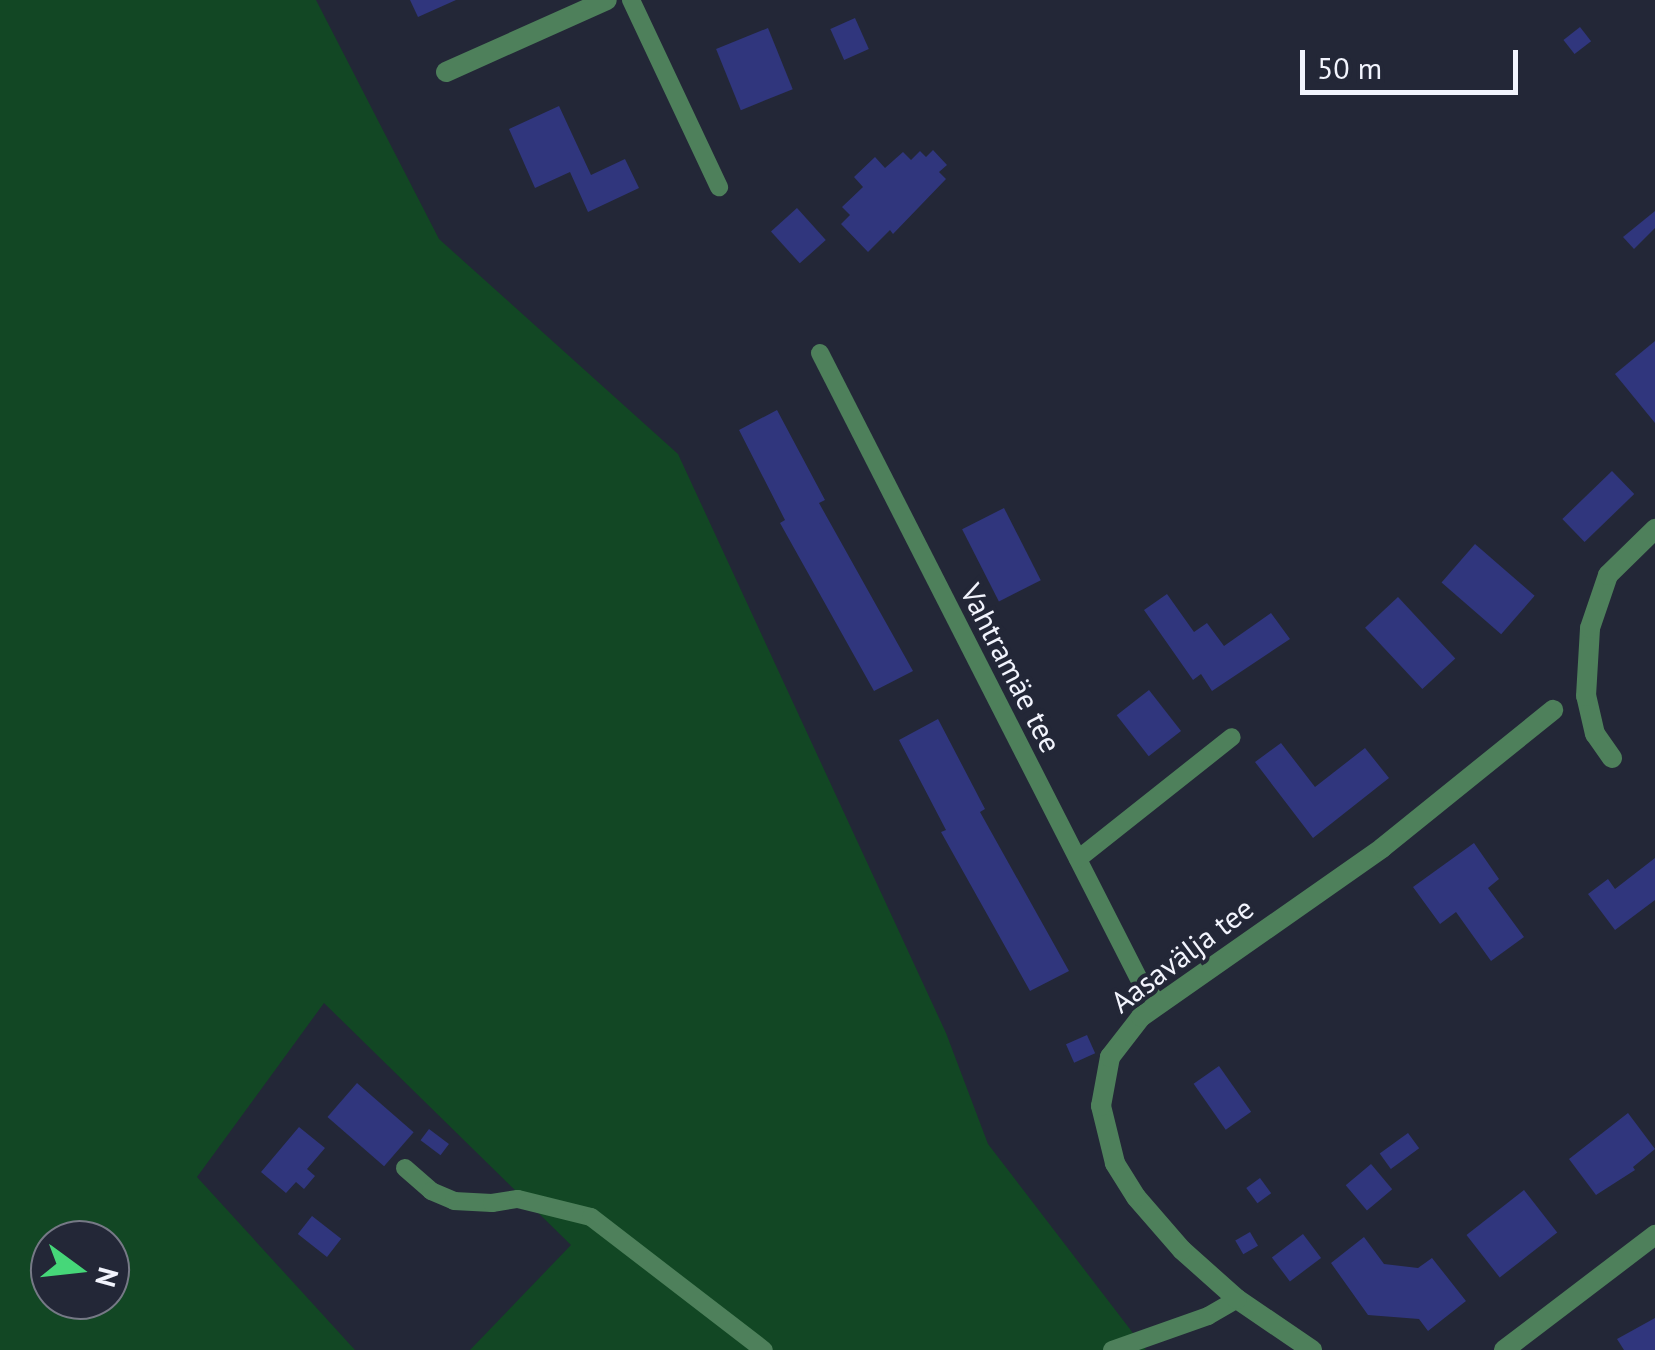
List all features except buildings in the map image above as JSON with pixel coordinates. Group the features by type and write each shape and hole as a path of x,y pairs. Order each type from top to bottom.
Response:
{"street":[{"path":"446,72 608,0"},
{"path":"1612,758 1595,734 1586,696 1590,628 1608,575 1655,529"},
{"name":"Aasavälja tee","path":"1312,1350 1237,1299 1182,1250 1136,1196 1115,1163 1101,1106 1104,1076 1126,1032 1159,1003 1382,848 1553,710"},
{"path":"1504,1350 1655,1235"}],"lane":[{"path":"630,0 719,188"},
{"name":"Vahtramäe tee","path":"820,353 1142,984 1159,1003"},
{"path":"1078,859 1232,736"},
{"path":"405,1168 431,1192 454,1201 518,1199 591,1217 764,1350"},
{"path":"1112,1350 1208,1316 1237,1299"}],"green space":[{"path":"0,0 316,0 439,239 678,454 946,1033 988,1144 1146,1350 470,1350 571,1245 324,1003 197,1177 355,1350 0,1350"}]}
